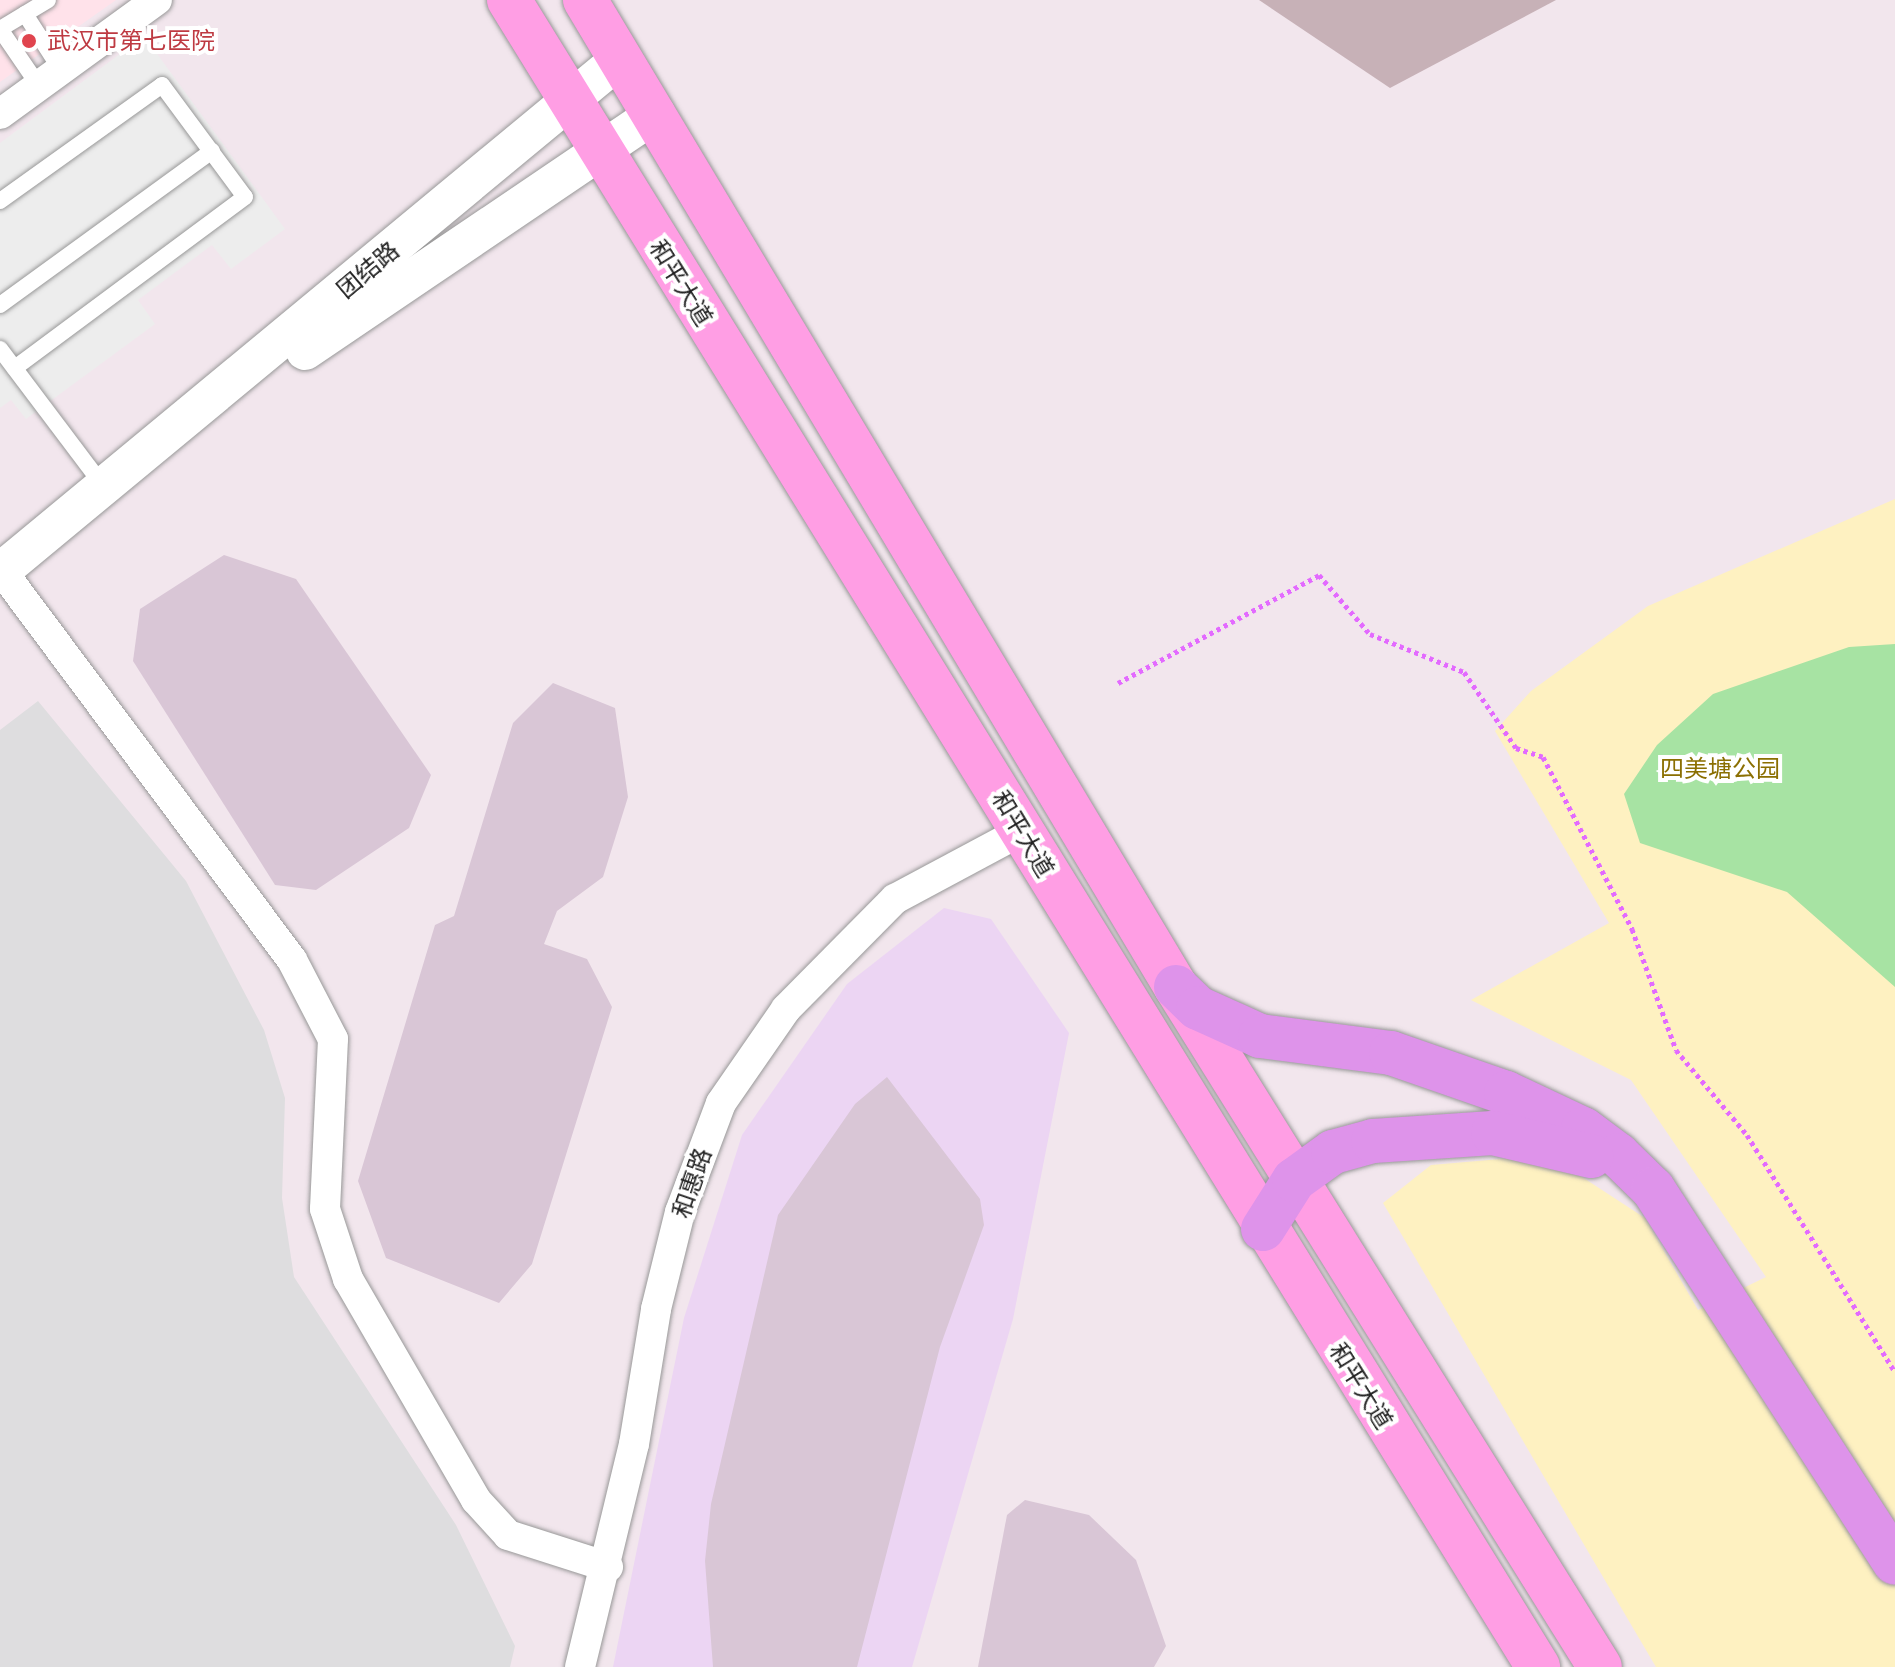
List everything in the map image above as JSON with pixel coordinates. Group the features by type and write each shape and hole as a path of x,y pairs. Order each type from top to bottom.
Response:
{"highway":[{"path":"1176,987 1198,1008 1260,1036 1391,1053 1506,1093 1583,1129 1653,1189 1895,1563"},
{"path":"1263,1229 1294,1180 1333,1152 1373,1141 1493,1133 1574,1149 1653,1189"}],"main road":[{"name":"和平大道","path":"509,0 1022,831 1263,1229 1538,1667"},
{"path":"585,0 656,113 1176,987 1600,1667"}],"street":[{"path":"0,114 157,0"},
{"name":"团结路","path":"1,572 110,485 621,58"},
{"name":"团结路","path":"110,485 656,113"},
{"path":"1,572 275,936 333,1039 325,1209 348,1279 476,1500 508,1535 608,1567"},
{"name":"和惠路","path":"580,1667 608,1567 656,1309 680,1212 721,1103 786,1009 895,899 1022,831"}],"lane":[{"path":"48,0 0,29 50,78"},
{"path":"25,14 50,78"},
{"path":"0,201 162,85 245,197 15,368"},
{"path":"0,305 212,151"},
{"path":"0,349 110,485"}],"path":[{"path":"1118,683 1319,575 1370,634 1464,672 1516,748 1543,757 1632,929 1676,1050 1747,1135 1895,1372"}],"shaded area":[{"name":"武汉市第七医院","path":"0,0 116,0 0,82"},
{"path":"1259,0 1556,0 1390,88"},
{"path":"144,36 285,229 231,269 212,245 138,300 155,324 26,419 11,400 0,408 0,143"},
{"path":"1895,644 1895,987 1787,892 1640,843 1624,794 1657,745 1713,694 1849,647"},
{"path":"38,701 186,881 264,1030 285,1098 282,1198 294,1277 456,1525 515,1646 510,1667 0,1667 0,730"},
{"path":"944,908 991,919 1069,1033 1013,1319 912,1667 613,1667 684,1318 742,1135 847,984"}],"green space":[{"name":"四美塘公园","path":"1895,499 1895,1667 1656,1667 1383,1203 1431,1165 1512,1158 1579,1175 1645,1218 1698,1310 1766,1277 1631,1080 1471,1000 1609,923 1495,731 1531,691 1648,606"}],"building":[{"path":"224,555 296,579 431,775 409,828 316,890 275,885 133,661 140,609"},
{"path":"553,683 615,708 628,797 603,877 557,911 544,944 587,959 612,1007 532,1264 499,1303 386,1258 358,1181 435,925 454,916 513,723"},
{"path":"887,1077 980,1199 984,1225 940,1347 857,1667 713,1667 705,1561 711,1504 778,1215 855,1104"},
{"path":"1025,1500 1089,1515 1136,1560 1166,1646 1154,1667 978,1667 1007,1515"}],"place":[{"name":"武汉市第七医院","path":"29,41"}]}
